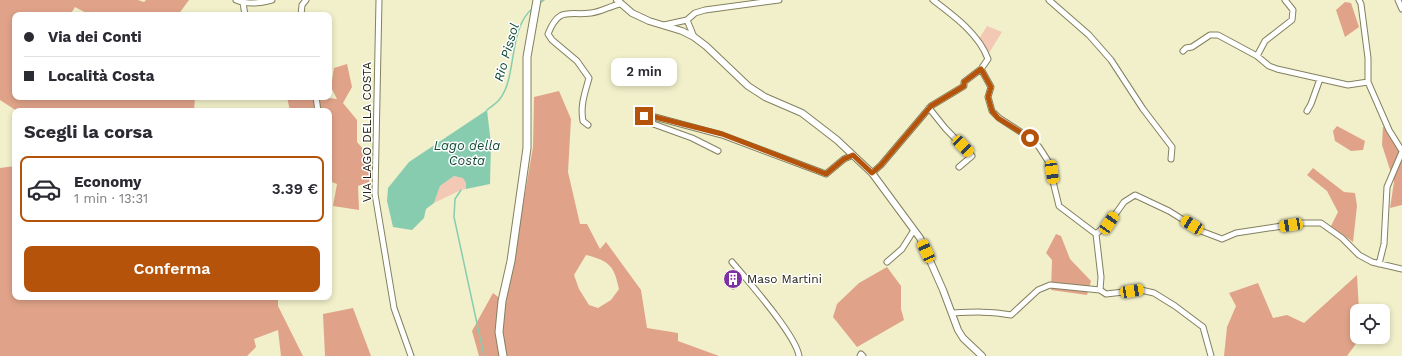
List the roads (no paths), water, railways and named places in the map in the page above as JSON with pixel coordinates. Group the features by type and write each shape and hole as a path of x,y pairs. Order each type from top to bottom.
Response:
{"main road":[{"path":"502,356 499,332 502,301 511,261 527,148 527,57 537,0"}],"street":[{"path":"236,0 243,3 261,3 272,0"},
{"path":"301,12 302,5 305,0"},
{"name":"VIA LAGO DELLA COSTA","path":"379,0 375,194 394,308 411,356"},
{"path":"664,25 685,20 695,13 705,10 780,0"},
{"path":"872,173 881,165 929,108 964,86 966,79 981,69 988,58 985,51 961,21 933,0"},
{"path":"1049,0 1089,35 1111,60 1143,110 1172,147 1171,159"},
{"path":"1256,56 1265,41 1292,20 1293,10 1285,0"},
{"path":"1359,0 1361,4 1368,58 1368,82 1389,130 1402,152 1387,187 1384,244 1379,264"},
{"path":"1398,0 1402,9"},
{"path":"588,125 583,121 581,110 589,78 577,61 552,40 548,34 551,26 560,15 566,13 589,14 619,2 632,13 649,21 682,31 694,37 706,46 748,86 765,97 802,113 832,136 872,173 920,238 958,330 963,338 982,356"},
{"path":"243,3 244,12"},
{"path":"682,31 685,20"},
{"path":"685,20 694,37"},
{"path":"1183,50 1192,47 1210,35 1218,35 1256,56 1269,66 1277,69 1348,85 1368,82"},
{"path":"981,69 991,87 988,97 992,111 998,118 1030,138 1039,147 1048,161 1059,206 1096,234 1100,270 1100,290"},
{"path":"1307,112 1320,79"},
{"path":"929,108 945,128 972,156 959,166"},
{"path":"718,151 692,138 645,121 644,116 651,116 722,134 826,174 844,159 853,155"},
{"path":"1096,234 1109,223 1124,202 1135,195 1169,211 1201,231 1222,240 1236,233 1302,223 1321,223 1342,238 1358,255 1372,262 1402,269"},
{"path":"887,262 902,249 914,230"},
{"path":"732,262 780,322 798,350 799,356"},
{"path":"952,313 979,311 997,312 1011,315 1038,290 1050,285 1100,290 1106,294 1142,290 1154,293 1176,306 1203,327 1211,356"}],"water":[{"name":"Lago della Costa","path":"487,110 491,144 490,184 466,189 466,183 463,178 454,176 440,186 434,203 426,209 424,218 412,230 393,227 387,201 388,188 409,162"}],"waterway":[{"name":"Rio Pissol","path":"539,3 544,0"},
{"name":"Rio Pissol","path":"487,110 498,101 505,91 509,79 519,28 525,17 533,8"},
{"path":"461,190 455,199 454,217 484,356"}],"place":[{"name":"Maso Martini","path":"733,279"}]}
